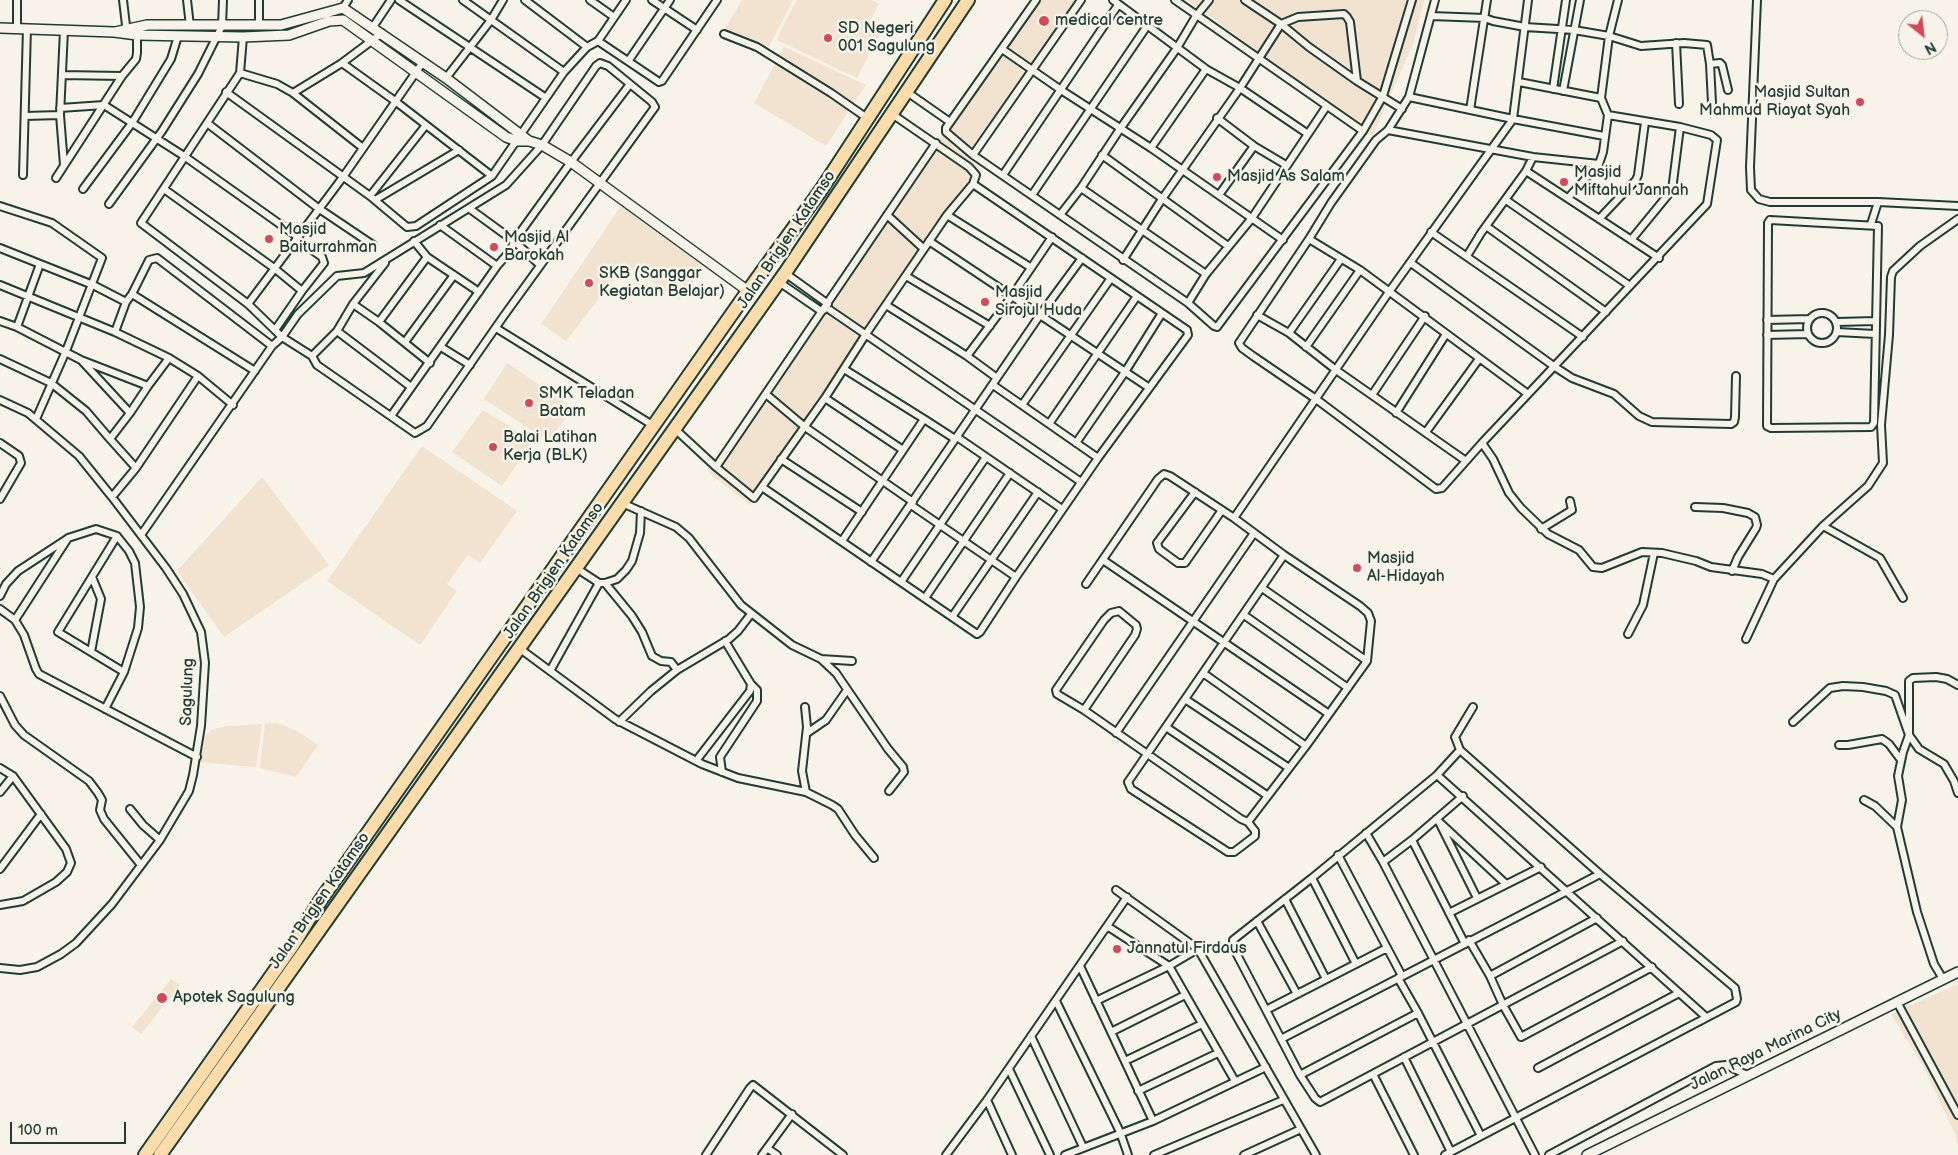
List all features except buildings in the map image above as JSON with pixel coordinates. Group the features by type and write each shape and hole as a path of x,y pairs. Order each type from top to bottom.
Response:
{"highway":[{"name":"Jalan Brigjen Katamso","path":"145,1155 293,945 320,901 821,190 946,0"},
{"name":"Jalan Brigjen Katamso","path":"160,1155 782,277 968,0"},
{"path":"263,986 274,994"}],"street":[{"path":"16,0 17,28"},
{"path":"124,0 127,31"},
{"path":"187,0 190,26"},
{"path":"109,204 157,139 198,74 222,26 223,0"},
{"path":"259,26 260,0"},
{"path":"373,28 391,0"},
{"path":"398,0 546,98"},
{"path":"463,0 564,72"},
{"path":"446,78 491,20 503,0"},
{"path":"525,0 587,48"},
{"path":"590,0 614,17"},
{"path":"226,92 372,198 407,227 416,226 492,176 564,72 587,48 598,41 626,0"},
{"path":"652,0 697,30"},
{"path":"629,60 670,0"},
{"path":"598,41 629,60 656,82 659,82 717,0"},
{"path":"1036,0 946,128 948,136 1188,303 1214,326 1220,326 1363,131 1383,96 1412,0"},
{"path":"973,155 1081,0"},
{"path":"1175,0 1363,131"},
{"path":"1060,214 1081,188 1120,129 1178,48 1196,16 1209,0"},
{"path":"1245,0 1281,24 1309,47 1357,81 1402,109"},
{"path":"1435,0 1409,97 1388,130 1376,140 1352,174 1239,343 1240,346 1316,399 1436,489 1442,488 1528,394 1659,258 1707,204 1717,140 1711,136 1680,127 1608,115"},
{"path":"1470,110 1487,0"},
{"path":"1234,518 1389,292 1513,119 1528,0"},
{"path":"1554,89 1566,0"},
{"path":"1563,91 1580,0"},
{"path":"1568,198 1599,164 1603,152 1608,115 1601,98 1609,36 1618,0"},
{"path":"1757,0 1750,167 1751,190 1759,199 1770,202 1878,202 1958,206"},
{"path":"1003,175 1061,90 1115,2 1206,68 1240,88 1308,134"},
{"path":"137,31 171,25 281,25 346,4 364,22 446,78 513,128 519,137"},
{"path":"1124,260 1142,229 1217,118 1240,88 1281,24 1298,17 1344,14 1350,22 1357,81"},
{"path":"1431,16 1484,18 1525,27 1574,30 1609,36 1641,46 1676,43 1707,46 1712,103"},
{"path":"0,28 114,32 137,31 215,38 289,35 338,20 348,22 506,137 519,137 529,140 542,145 571,162 748,291"},
{"path":"358,30 364,22"},
{"path":"1032,195 1147,26"},
{"path":"23,176 28,28"},
{"path":"64,30 60,112 64,165"},
{"path":"56,178 122,76 136,59 137,31"},
{"path":"293,93 342,63 382,33"},
{"path":"724,34 757,47 867,118"},
{"path":"83,189 132,123 171,59 178,36"},
{"path":"141,536 272,346 282,337 298,314 337,276 364,273 506,185 542,145 596,66 600,63 608,66 652,102 655,107 540,265 427,426 415,432 317,365 312,356 282,337 248,304 141,223 240,73 244,37"},
{"path":"1676,43 1679,104"},
{"path":"1002,49 1182,169 1283,240"},
{"path":"248,304 343,177 423,62"},
{"path":"342,63 396,101 492,176"},
{"path":"1710,64 1722,64 1728,90"},
{"path":"1151,148 1206,68"},
{"path":"240,73 277,84 293,93 363,148"},
{"path":"62,75 122,76"},
{"path":"1519,82 1601,98"},
{"path":"391,416 497,266 511,250 514,241 630,84"},
{"path":"907,92 950,122"},
{"path":"1409,97 1604,136"},
{"path":"25,116 104,105 184,156 322,257 324,260 275,330"},
{"path":"1188,303 1206,274 1252,218 1326,107"},
{"path":"675,429 716,467 754,498 825,398 947,215 973,184 976,175 974,171 892,114"},
{"path":"1217,118 1254,146 1286,165"},
{"path":"1600,218 1636,180 1645,122"},
{"path":"207,123 318,208 373,245"},
{"path":"372,198 426,125"},
{"path":"1631,240 1672,190 1680,127"},
{"path":"506,137 513,128"},
{"path":"1388,130 1533,157 1599,164"},
{"path":"716,467 767,395 827,302 936,143"},
{"path":"1219,195 1254,146"},
{"path":"372,198 459,150"},
{"path":"1102,155 1228,246"},
{"path":"1467,256 1526,171 1533,157"},
{"path":"1526,171 1659,258"},
{"path":"762,487 977,634 1080,482 1188,335 1187,330 973,184"},
{"path":"1081,188 1206,274"},
{"path":"164,189 274,268 302,291"},
{"path":"1506,200 1630,286"},
{"path":"1871,224 1878,202"},
{"path":"0,206 52,223 102,258 66,351 36,419"},
{"path":"470,209 514,241 540,265"},
{"path":"888,215 924,249"},
{"path":"947,215 1030,267"},
{"path":"1746,639 1774,579 1823,526 1868,486 1883,463 1881,425 1889,335 1891,277 1893,272 1920,246 1958,219"},
{"path":"1769,221 1871,224 1878,227 1874,423 1871,427 1768,428 1767,320 1769,221"},
{"path":"440,225 497,266"},
{"path":"1486,226 1606,312"},
{"path":"1431,232 1583,337"},
{"path":"967,356 1012,296 1052,237"},
{"path":"1309,239 1360,270 1425,316 1479,359 1528,394"},
{"path":"414,241 427,257 479,292"},
{"path":"929,241 1148,387"},
{"path":"0,248 93,285 126,302"},
{"path":"379,322 427,257"},
{"path":"115,332 126,302 149,260 157,258 272,346"},
{"path":"871,562 1040,315 1082,258"},
{"path":"312,356 337,331 353,304 388,259"},
{"path":"1289,334 1340,259"},
{"path":"1411,263 1555,367 1572,378 1614,394 1639,416 1652,422 1722,424 1734,422 1736,376"},
{"path":"17,327 40,264"},
{"path":"1306,347 1360,270"},
{"path":"404,342 454,275"},
{"path":"906,276 990,326"},
{"path":"782,277 827,302 830,310 1080,482"},
{"path":"782,277 821,311 830,310"},
{"path":"1022,405 1111,278"},
{"path":"0,285 115,332 169,358 198,376 233,404"},
{"path":"132,294 255,371"},
{"path":"1049,424 1137,296"},
{"path":"353,304 379,322 430,363"},
{"path":"886,305 967,356 997,378"},
{"path":"1767,320 1809,319 1817,313 1826,313 1831,315 1837,322 1837,332 1831,340 1821,343 1811,339 1807,329 1809,319"},
{"path":"1076,443 1162,314"},
{"path":"1257,315 1289,334 1336,370 1466,461"},
{"path":"1372,395 1425,316"},
{"path":"0,321 17,327 81,360 148,386"},
{"path":"1837,322 1875,322"},
{"path":"496,328 654,426"},
{"path":"337,331 410,387"},
{"path":"1837,332 1875,334"},
{"path":"1396,413 1446,334"},
{"path":"1768,335 1808,334"},
{"path":"441,347 470,365"},
{"path":"110,439 169,358"},
{"path":"0,359 51,383 86,412 136,468"},
{"path":"1426,432 1479,359"},
{"path":"81,360 130,413"},
{"path":"844,369 986,457 1062,509"},
{"path":"112,497 136,468 198,376"},
{"path":"993,385 1098,458"},
{"path":"767,395 805,427 883,481 939,525 1016,577"},
{"path":"825,398 903,450"},
{"name":"Sagulung","path":"0,400 28,413 79,456 112,497 183,594 201,632 205,663 201,726 197,758 189,791 160,840 98,920 76,943 61,954 37,967 20,970 0,968"},
{"path":"842,541 924,419"},
{"path":"0,443 19,456 21,463 0,499"},
{"path":"1482,443 1493,459 1503,482 1516,503 1541,529 1574,547 1593,567 1597,568 1642,552 1680,557 1711,567 1762,574 1774,579"},
{"path":"900,582 986,457"},
{"path":"781,459 862,512"},
{"path":"925,598 1010,473"},
{"path":"1086,584 1158,479 1164,474 1234,518 1368,613 1370,621 1367,661 1248,822"},
{"path":"952,617 1038,492"},
{"path":"1195,492 1157,543 1158,549 1178,563 1185,563 1222,510"},
{"path":"1541,529 1572,510 1570,501"},
{"path":"622,503 676,527 689,538 741,605 792,645 821,659 836,673 904,770 889,791"},
{"path":"1695,507 1723,508 1748,513 1755,517 1756,528 1738,557 1732,571"},
{"path":"550,671 602,583 617,579 632,561 640,533 641,511"},
{"path":"1823,526 1880,558 1903,598"},
{"path":"0,596 6,584 18,572 68,538 96,529 117,536 129,551 135,563 140,607 138,628 124,672 105,709"},
{"path":"1116,733 1254,533"},
{"path":"117,536 58,632 124,672"},
{"path":"15,620 68,538"},
{"path":"1628,634 1643,605 1654,553"},
{"path":"1084,710 1135,635 1136,624 1119,611 1110,613 1104,620 1056,690 1056,694 1084,710 1146,755 1240,819 1248,822 1255,831 1255,836 1234,852 1228,852 1131,789 1128,782 1146,755 1244,615 1284,555"},
{"path":"1103,560 1329,714"},
{"path":"576,568 602,583 632,616 642,632 652,656 661,661 671,662 677,670"},
{"path":"91,652 101,600 92,577"},
{"path":"1262,588 1367,661"},
{"path":"1,610 15,620 24,635 39,674 197,758"},
{"path":"619,722 651,691 677,670 738,632 752,614"},
{"path":"1244,615 1348,688"},
{"path":"722,772 720,756 757,701 757,690 750,684 725,641"},
{"path":"519,648 619,722 722,772 738,778 806,792 838,809 855,835 874,858"},
{"path":"821,659 852,661"},
{"path":"1203,673 1306,746"},
{"path":"1943,979 1934,964 1917,912 1897,827 1902,800 1898,776 1909,735 1909,681 1913,678 1936,677 1947,679 1958,685"},
{"path":"696,760 750,691 750,684"},
{"path":"1793,722 1830,688 1844,686 1886,691 1895,695 1909,735 1919,749 1944,764 1954,781 1958,793"},
{"path":"806,734 826,720 847,690"},
{"path":"0,696 16,725 24,735 89,781 102,800 100,810 104,819 141,865"},
{"path":"1185,699 1289,768"},
{"path":"804,706 806,734 802,771 806,792"},
{"path":"1404,1057 1448,1154 1736,1002 1735,988 1600,874 1460,750 1455,737 1472,707"},
{"path":"1166,727 1268,796"},
{"path":"1839,745 1882,739 1889,744 1901,760"},
{"path":"1460,750 1437,774 1312,878 1235,938 1232,944 1300,1075 1315,1098 1320,1102 1623,941"},
{"path":"0,768 13,776 66,849 71,863 67,872 56,882 23,901 0,905"},
{"path":"1437,774 1706,1017"},
{"path":"0,792 13,776"},
{"path":"1383,862 1463,796"},
{"path":"1864,800 1875,806 1897,827"},
{"path":"130,809 143,825 160,840"},
{"path":"0,869 41,814"},
{"path":"1437,819 1506,884"},
{"path":"1437,819 1477,898"},
{"path":"1366,833 1383,862 1535,1155"},
{"path":"1412,840 1449,913 1490,976 1521,1037 1652,967"},
{"path":"1338,856 1388,948 1432,1043 1481,1136"},
{"path":"1449,913 1541,867"},
{"path":"1281,1039 1600,874"},
{"path":"1312,878 1356,964"},
{"path":"1116,890 1198,949 1316,1155"},
{"path":"946,1155 1009,1069 1127,897"},
{"path":"1285,899 1326,979"},
{"path":"1490,976 1597,918"},
{"path":"1257,920 1297,994"},
{"path":"1107,926 1169,966 1235,1081"},
{"path":"1266,1010 1388,948"},
{"path":"1096,1001 1169,966 1198,949"},
{"path":"1080,966 1153,1121"},
{"name":"Jalan Raya Marina City","path":"1587,1155 1958,972"},
{"path":"1538,1068 1679,993"},
{"path":"1111,1032 1185,995"},
{"path":"1056,1001 1120,1132 1128,1155"},
{"path":"1897,1002 1958,1115"},
{"path":"1300,1075 1418,1013"},
{"path":"1125,1061 1202,1024"},
{"path":"1031,1036 1083,1147"},
{"path":"1138,1091 1218,1053"},
{"path":"1549,1155 1716,1066 1726,1065 1747,1075"},
{"path":"1065,1155 1120,1132 1153,1121 1266,1068"},
{"path":"1009,1069 1050,1155"},
{"path":"1373,1074 1414,1155"},
{"path":"706,1155 753,1085 844,1155"},
{"path":"987,1100 1012,1155"},
{"path":"1154,1155 1283,1100"},
{"path":"762,1155 792,1114"},
{"path":"1244,1155 1301,1129"},
{"path":"767,1148 777,1155"},
{"path":"1171,1148 1174,1155"}],"shaded area":[{"path":"742,0 793,0 769,47 724,30"},
{"name":"SD Negeri 001 Sagulung","path":"797,0 872,0 879,4 866,28 879,35 857,78 777,40"},
{"path":"1033,0 1076,0 966,156 982,170 750,505 709,473 941,137"},
{"path":"1187,0 1424,0 1413,44 1373,135"},
{"path":"784,47 866,85 826,146 754,103"},
{"name":"SKB (Sanggar Kegiatan Belajar)","path":"621,206 704,267 680,300 625,265 566,341 541,324"},
{"name":"SMK Teladan Batam","path":"507,363 574,408 548,441 484,399"},
{"name":"Balai Latihan Kerja (BLK)","path":"483,410 533,441 502,486 452,452"},
{"path":"422,446 517,511 480,563 468,555 447,584 457,591 420,645 327,581"},
{"path":"262,477 329,565 224,637 177,571"},
{"path":"277,723 297,731 318,745 296,777 260,768 265,724"},
{"path":"262,724 256,767 199,762 206,735 213,729"},
{"name":"Apotek Sagulung","path":"171,979 180,985 141,1034 132,1027"},
{"path":"1958,984 1958,1145 1955,1134 1925,1070 1891,1014"}],"place":[{"name":"medical centre","path":"1044,21"},
{"name":"SD Negeri 001 Sagulung","path":"828,38"},
{"name":"Masjid Sultan Mahmud Riayat Syah","path":"1860,102"},
{"name":"Masjid As Salam","path":"1217,177"},
{"name":"Masjid Miftahul Jannah","path":"1564,182"},
{"name":"Masjid Baiturrahman","path":"269,239"},
{"name":"Masjid Al Barokah","path":"494,247"},
{"name":"SKB (Sanggar Kegiatan Belajar)","path":"589,283"},
{"name":"Masjid Sirojul Huda","path":"985,302"},
{"name":"SMK Teladan Batam","path":"529,403"},
{"name":"Balai Latihan Kerja (BLK)","path":"493,447"},
{"name":"Masjid Al-Hidayah","path":"1357,568"},
{"name":"Jannatul Firdaus","path":"1117,949"},
{"name":"Apotek Sagulung","path":"162,998"}]}
